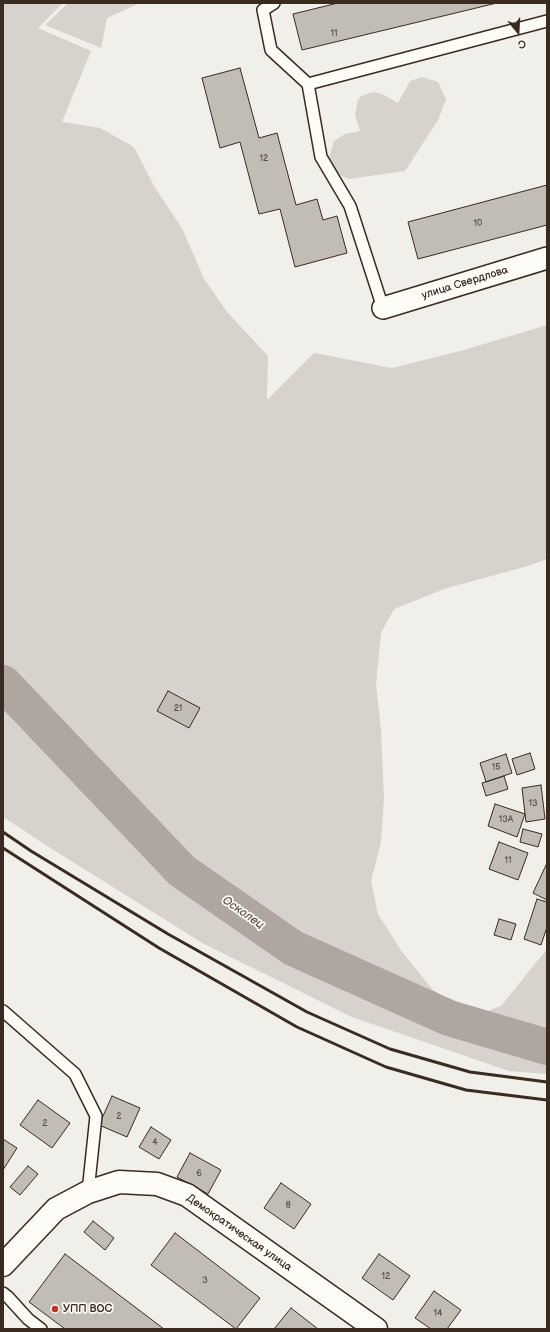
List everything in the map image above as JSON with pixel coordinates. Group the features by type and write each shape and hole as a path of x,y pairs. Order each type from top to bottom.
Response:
{"street":[{"name":"улица Свердлова","path":"383,308 547,258"},
{"name":"Демократическая улица","path":"3,1265 56,1209 88,1192 119,1182 157,1184 187,1195 376,1329"}],"lane":[{"path":"274,3 263,10 271,50 308,84 321,156 350,206 383,308"},
{"path":"308,84 547,21"},
{"path":"3,1011 75,1074 96,1116 88,1192"},
{"path":"3,1293 28,1319 41,1329"}],"shaded area":[{"path":"3,3 63,3 38,28 91,51 62,122 100,128 134,147 154,186 183,230 204,279 228,313 268,356 267,400 314,353 392,368 464,350 547,325 547,559 531,565 444,589 394,609 381,633 376,684 381,730 384,798 381,842 371,881 378,914 402,952 433,990 474,1016 501,1006 547,949 547,1074 509,1071 352,1017 204,944 3,817"},
{"path":"68,3 140,3 107,18 101,48 45,25"},
{"path":"422,77 438,82 446,99 438,120 405,171 349,179 339,175 329,157 334,141 345,134 360,131 355,115 358,100 361,96 373,92 382,94 398,103 410,81"}],"building":[{"path":"338,3 497,3 302,50 293,14"},
{"path":"240,68 259,138 277,133 296,205 317,199 323,220 337,216 347,253 295,267 280,209 259,214 240,142 220,148 202,78"},
{"path":"547,185 547,225 418,259 408,222"},
{"path":"168,691 200,708 189,728 157,711"},
{"path":"530,753 535,769 517,775 512,759"},
{"path":"506,754 512,773 486,782 480,763"},
{"path":"504,776 508,789 486,796 482,783"},
{"path":"541,785 545,819 526,822 522,788"},
{"path":"495,804 525,814 517,837 488,826"},
{"path":"523,829 542,834 538,847 520,842"},
{"path":"499,842 528,853 518,880 489,869"},
{"path":"547,863 547,900 533,893"},
{"path":"537,899 547,902 547,927 541,945 524,939"},
{"path":"499,919 516,924 511,940 494,935"},
{"path":"112,1096 140,1108 127,1137 99,1125"},
{"path":"38,1100 70,1123 52,1148 20,1125"},
{"path":"151,1127 171,1140 159,1159 139,1147"},
{"path":"3,1139 17,1148 3,1170"},
{"path":"190,1153 221,1170 208,1194 177,1177"},
{"path":"28,1166 38,1174 20,1195 10,1187"},
{"path":"281,1183 311,1204 294,1229 264,1208"},
{"path":"93,1221 114,1238 105,1250 84,1232"},
{"path":"175,1233 260,1298 236,1329 151,1265"},
{"path":"65,1254 164,1329 65,1329 29,1302"},
{"path":"379,1254 410,1276 393,1300 362,1278"},
{"path":"434,1291 461,1310 447,1329 431,1329 415,1318"},
{"path":"291,1308 318,1329 274,1329"}],"waterway":[{"name":"Осколец","path":"3,683 182,871 293,948 449,1018 547,1047"}],"railway":[{"path":"3,832 31,851 168,934 307,1012 390,1049 470,1072 547,1082"},
{"path":"3,848 159,948 297,1027 386,1067 466,1090 547,1100"}],"place":[{"name":"УПП ВОС","path":"55,1309"}]}
